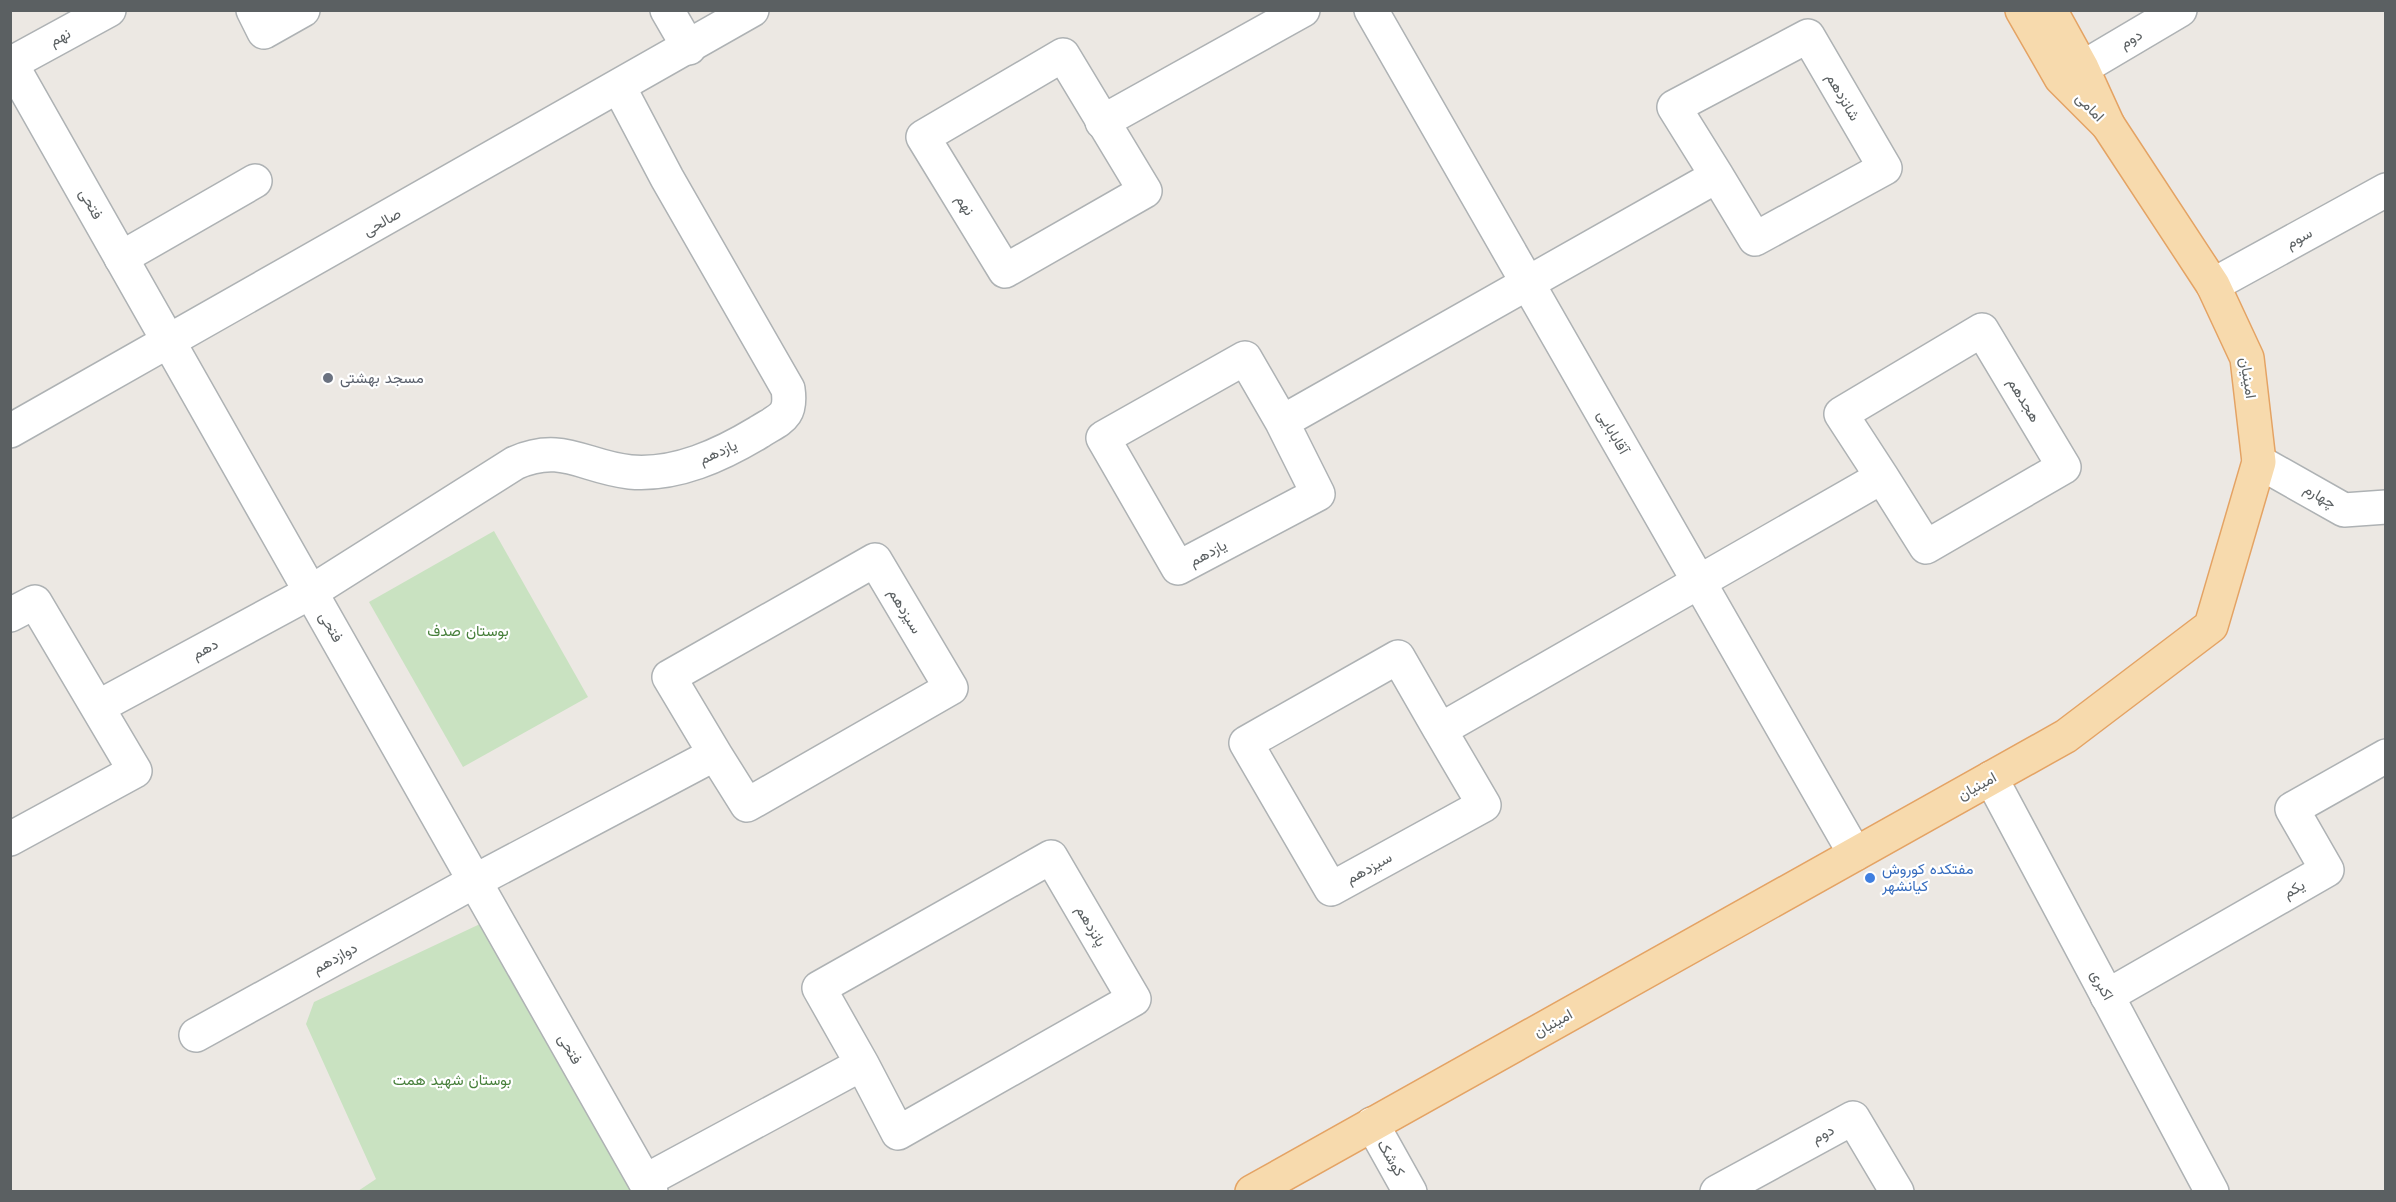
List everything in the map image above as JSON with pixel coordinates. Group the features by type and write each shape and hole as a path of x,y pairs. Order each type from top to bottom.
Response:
{"main road":[{"name":"امامی","path":"2022,10 2061,78 2108,125"},
{"name":"امامی","path":"2050,10 2082,68 2108,125"},
{"name":"امینیان","path":"1252,1191 2067,736 2211,626 2259,462 2247,358 2213,285 2108,125"}],"street":[{"name":"نهم","path":"11,63 109,10"},
{"path":"253,10 264,32 303,10"},
{"path":"667,10 689,48"},
{"name":"صالحی","path":"10,431 689,48 752,10"},
{"path":"1102,122 1303,10"},
{"name":"آقابابایی","path":"1371,10 1855,854"},
{"name":"دوم","path":"2082,68 2180,10"},
{"name":"شانزدهم","path":"1808,36 1885,168 1755,239 1717,176 1674,107 1808,36"},
{"name":"نهم","path":"1063,55 1102,122 1145,191 1005,271 923,137 1063,55"},
{"name":"فتحی","path":"11,63 648,1186"},
{"name":"یازدهم","path":"311,592 533,455 552,453 630,472 661,471 686,466 731,449 783,417 791,405 789,388 667,178 619,87"},
{"path":"1282,422 1717,176"},
{"path":"121,258 255,181"},
{"name":"سوم","path":"2213,285 2385,190"},
{"name":"هجدهم","path":"1982,330 2064,467 1926,547 1882,477 1841,414 1982,330"},
{"name":"یازدهم","path":"1245,358 1282,422 1318,494 1178,568 1103,438 1245,358"},
{"name":"چهارم","path":"2259,462 2343,510 2385,507"},
{"path":"1440,730 1882,477"},
{"name":"سیزدهم","path":"875,560 951,688 747,805 715,754 669,677 875,560"},
{"name":"دهم","path":"98,707 311,592"},
{"path":"10,615 35,602 135,771 10,839"},
{"name":"سیزدهم","path":"1398,657 1440,730 1484,805 1330,889 1246,743 1398,657"},
{"path":"475,881 715,754"},
{"name":"یکم","path":"2107,996 2327,870 2292,809 2385,756"},
{"name":"اکبری","path":"1991,778 2212,1191"},
{"name":"پانزدهم","path":"1051,857 1134,999 898,1133 862,1064 819,988 1051,857"},
{"name":"دوازدهم","path":"196,1035 475,881"},
{"path":"648,1186 862,1064"},
{"name":"دوم","path":"1718,1191 1853,1118 1897,1191"},
{"name":"کوشک","path":"1372,1124 1410,1191"}],"green space":[{"name":"بوستان صدف","path":"494,531 588,697 463,767 369,602"},
{"name":"بوستان شهید همت","path":"480,924 551,1030 637,1191 358,1191 376,1179 306,1024 314,1002"}],"place":[{"name":"مسجد بهشتی","path":"328,378"},
{"name":"مفتکده کوروش کیانشهر","path":"1870,878"}]}
